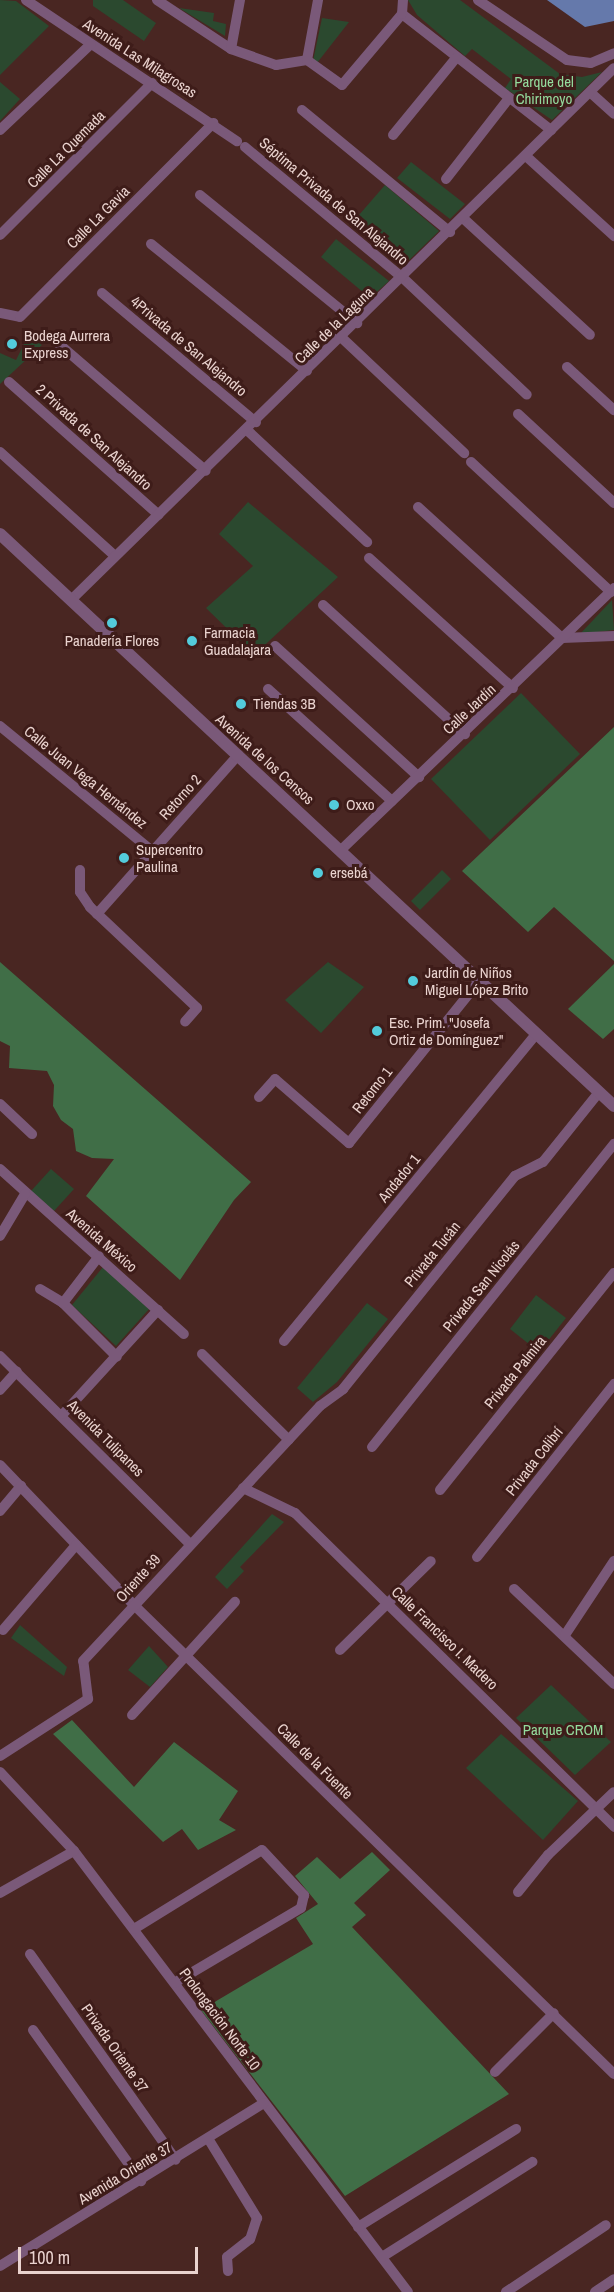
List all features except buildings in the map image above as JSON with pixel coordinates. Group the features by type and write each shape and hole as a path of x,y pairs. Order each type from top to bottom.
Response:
{"street":[{"name":"Avenida Las Milagrosas","path":"26,0 213,123 241,144"},
{"path":"231,50 240,0"},
{"path":"307,60 318,0"},
{"path":"161,1 231,50 276,65 307,60 342,85 402,14 403,0"},
{"path":"478,0 567,60 591,63 614,53"},
{"path":"402,14 551,130"},
{"path":"0,130 91,44"},
{"path":"393,135 456,58"},
{"name":"Calle de la Laguna","path":"71,600 248,431 527,157 614,68"},
{"name":"Calle La Quemada","path":"0,235 152,83"},
{"path":"591,93 614,114"},
{"path":"446,179 509,98"},
{"path":"302,110 450,232"},
{"name":"Calle La Gavia","path":"0,313 20,317 213,123"},
{"name":"Séptima Privada de San Alejandro","path":"241,144 403,278 527,395"},
{"path":"527,157 614,236"},
{"path":"200,195 357,323"},
{"path":"464,219 590,335"},
{"path":"151,244 307,371"},
{"name":"4Privada de San Alejandro","path":"102,293 256,422"},
{"path":"52,338 206,471"},
{"path":"342,338 612,590"},
{"path":"567,367 614,410"},
{"name":"2 Privada de San Alejandro","path":"9,382 159,515"},
{"path":"518,414 614,503"},
{"path":"248,431 366,542"},
{"path":"0,452 115,556"},
{"path":"418,507 562,638 614,636"},
{"name":"Avenida de los Censos","path":"0,534 342,849 614,1106"},
{"path":"369,558 513,688"},
{"name":"Calle Jardín","path":"342,849 513,688 612,590"},
{"path":"323,605 465,734"},
{"path":"276,646 419,777"},
{"path":"268,689 392,801"},
{"name":"Calle Juan Vega Hernández","path":"0,726 152,851"},
{"name":"Retorno 2","path":"97,914 238,755"},
{"path":"80,870 80,892 97,914 197,1008 185,1022"},
{"name":"Retorno 1","path":"259,1097 275,1079 350,1143 480,980"},
{"name":"Andador 1","path":"284,1341 536,1034"},
{"name":"Privada Tucán","path":"243,1488 320,1406 343,1389 515,1176 543,1162 599,1092"},
{"path":"0,1104 32,1134"},
{"name":"Privada San Nicolás","path":"372,1447 614,1144"},
{"name":"Avenida México","path":"0,1169 25,1194 99,1256 184,1334"},
{"path":"0,1236 25,1194"},
{"path":"63,1303 99,1256"},
{"name":"Privada Palmira","path":"440,1490 614,1273"},
{"path":"40,1289 63,1303 117,1357"},
{"path":"63,1414 158,1310"},
{"path":"202,1354 289,1440"},
{"name":"Avenida Tulipanes","path":"0,1356 63,1414 189,1543"},
{"path":"0,1390 17,1371"},
{"name":"Privada Colibrí","path":"477,1557 614,1384"},
{"name":"Calle de la Fuente","path":"0,1465 134,1605 614,2073"},
{"path":"0,1511 21,1486"},
{"name":"Oriente 39","path":"0,1756 88,1699 83,1661 189,1543 243,1488"},
{"name":"Calle Francisco I. Madero","path":"243,1488 295,1514 614,1827"},
{"path":"3,1630 76,1545"},
{"path":"340,1650 431,1561"},
{"path":"565,1635 614,1561"},
{"path":"513,1589 613,1681"},
{"path":"132,1715 189,1657 236,1602"},
{"name":"Prolongación Norte 10","path":"0,1772 74,1851 408,2292"},
{"path":"518,1892 548,1855 614,1792"},
{"path":"134,1929 262,1850 268,1851 304,1895 301,1908 174,1983"},
{"path":"0,1893 74,1851"},
{"name":"Privada Oriente 37","path":"30,1954 176,2160"},
{"path":"495,2072 554,2013"},
{"path":"33,2030 141,2181"},
{"name":"Avenida Oriente 37","path":"0,2266 209,2140 264,2103"},
{"path":"358,2227 516,2129"},
{"path":"209,2140 257,2218 254,2234 227,2257 228,2271"},
{"path":"382,2257 532,2162"},
{"path":"506,2292 606,2225"},
{"path":"595,2292 614,2279"}],"green space":[{"path":"0,0 16,1 49,26 0,75"},
{"path":"93,0 123,0 156,23 144,41 93,6"},
{"name":"Parque del Chirimoyo","path":"408,0 460,0 560,74 582,77 602,72 552,120 505,88 511,79 472,49 465,56 417,15"},
{"path":"179,8 214,13 213,21 226,24 225,36"},
{"path":"322,18 349,22 317,63 313,61"},
{"path":"0,82 20,99 0,121"},
{"path":"411,162 465,204 450,219 397,178"},
{"path":"385,185 439,231 404,265 352,223"},
{"path":"336,239 389,281 370,298 321,257"},
{"path":"28,336 42,345 0,384 0,353 16,360"},
{"path":"248,502 338,577 254,655 206,608 253,566 219,534"},
{"path":"612,600 614,630 580,634"},
{"path":"521,693 580,754 490,840 431,779"},
{"path":"614,727 614,961 554,907 528,932 462,871"},
{"path":"442,870 451,879 420,910 411,901"},
{"path":"0,962 251,1182 234,1200 180,1280 86,1196 114,1159 92,1158 76,1151 73,1129 61,1120 53,1106 54,1085 47,1071 9,1068 10,1046 0,1041"},
{"path":"328,962 364,987 321,1033 285,1000"},
{"path":"614,964 614,1029 603,1039 568,1009"},
{"path":"51,1169 74,1189 54,1211 31,1191"},
{"path":"103,1267 150,1308 116,1346 72,1305"},
{"path":"536,1295 566,1318 539,1352 510,1329"},
{"path":"367,1303 388,1319 337,1382 313,1402 297,1388"},
{"path":"272,1514 284,1522 240,1567 244,1571 227,1589 215,1577"},
{"path":"20,1625 67,1667 64,1676 11,1638"},
{"path":"149,1646 168,1667 150,1687 128,1670"},
{"name":"Parque CROM","path":"551,1685 611,1742 575,1775 516,1718"},
{"path":"72,1720 134,1787 174,1742 238,1791 219,1820 236,1830 198,1850 182,1829 163,1842 53,1734"},
{"path":"501,1734 578,1801 543,1840 466,1768"},
{"path":"372,1852 390,1870 354,1903 366,1915 352,1927 509,2094 345,2196 201,2010 313,1944 296,1918 318,1904 295,1876 317,1857 340,1879"}],"water":[{"path":"547,0 614,0 614,21 585,27"}],"place":[{"name":"Bodega Aurrera Express","path":"12,344"},
{"name":"Panadería Flores","path":"112,623"},
{"name":"Farmacia Guadalajara","path":"192,641"},
{"name":"Tiendas 3B","path":"241,704"},
{"name":"Oxxo","path":"334,805"},
{"name":"Supercentro Paulina","path":"124,858"},
{"name":"ersebá","path":"318,873"},
{"name":"Jardín de Niños Miguel López Brito","path":"413,981"},
{"name":"Esc. Prim. \"Josefa Ortiz de Domínguez\"","path":"377,1031"}]}
